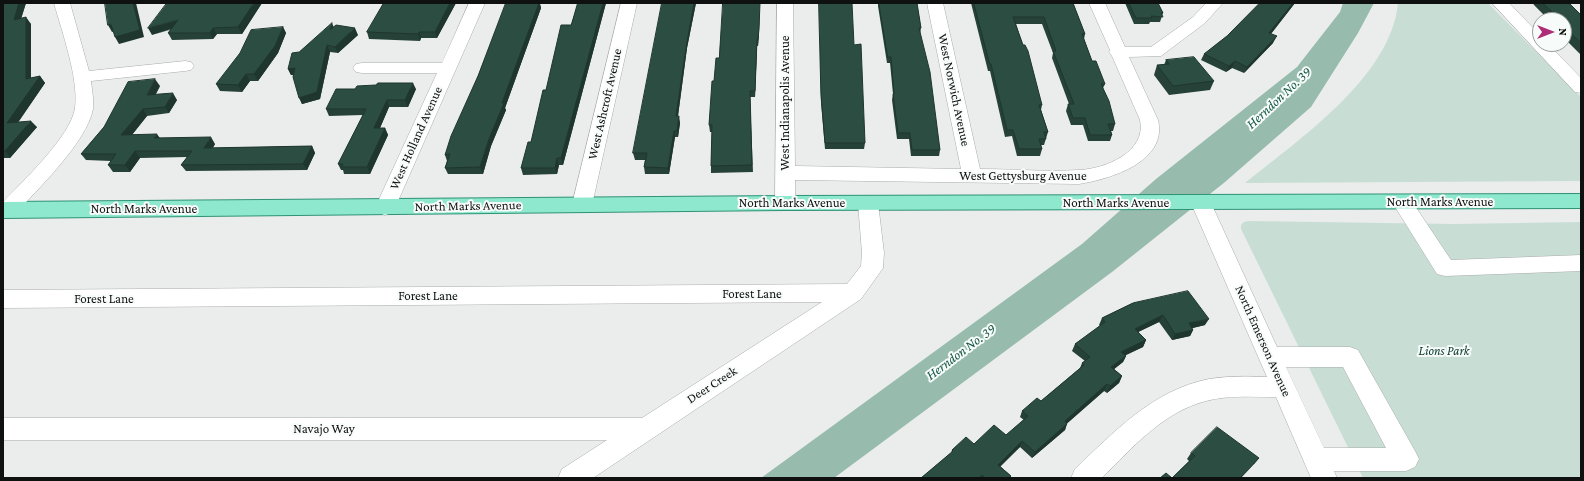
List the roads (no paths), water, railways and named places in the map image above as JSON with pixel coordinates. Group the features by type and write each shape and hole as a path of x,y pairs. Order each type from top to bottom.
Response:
{"main road":[{"name":"North Marks Avenue","path":"5,210 384,208 582,204 1581,201"}],"street":[{"path":"5,210 70,138 81,122 84,107 81,78 62,3"},
{"name":"West Holland Avenue","path":"384,208 477,3"},
{"name":"West Ashcroft Avenue","path":"582,204 629,3"},
{"name":"West Indianapolis Avenue","path":"785,3 785,203"},
{"name":"West Norwich Avenue","path":"935,3 972,176"},
{"name":"West Gettysburg Avenue","path":"786,173 1079,177 1095,175 1112,169 1138,153 1148,140 1150,133 1149,120 1117,52 1097,3"},
{"path":"1117,52 1156,52 1199,20 1215,3"},
{"path":"1500,3 1581,88"},
{"path":"81,78 185,66"},
{"name":"West Holland Avenue","path":"362,68 448,68"},
{"path":"1402,202 1446,268 1581,263"},
{"name":"Deer Creek","path":"571,478 853,293 872,268 873,252 868,203"},
{"name":"North Emerson Avenue","path":"1201,203 1320,469"},
{"name":"Forest Lane","path":"3,299 853,293"},
{"path":"1270,357 1350,357 1406,459 1320,469"},
{"path":"1084,478 1142,423 1162,409 1184,397 1208,390 1238,387 1284,387"},
{"name":"Navajo Way","path":"3,429 645,429"}],"water":[{"name":"Herndon No. 39","path":"1343,3 1374,3 1358,33 1311,107 1225,182 1112,272 834,478 761,478 1082,244 1156,179 1297,67 1340,12"}],"park label":[{"name":"Lions Park","path":"1444,351"}]}
